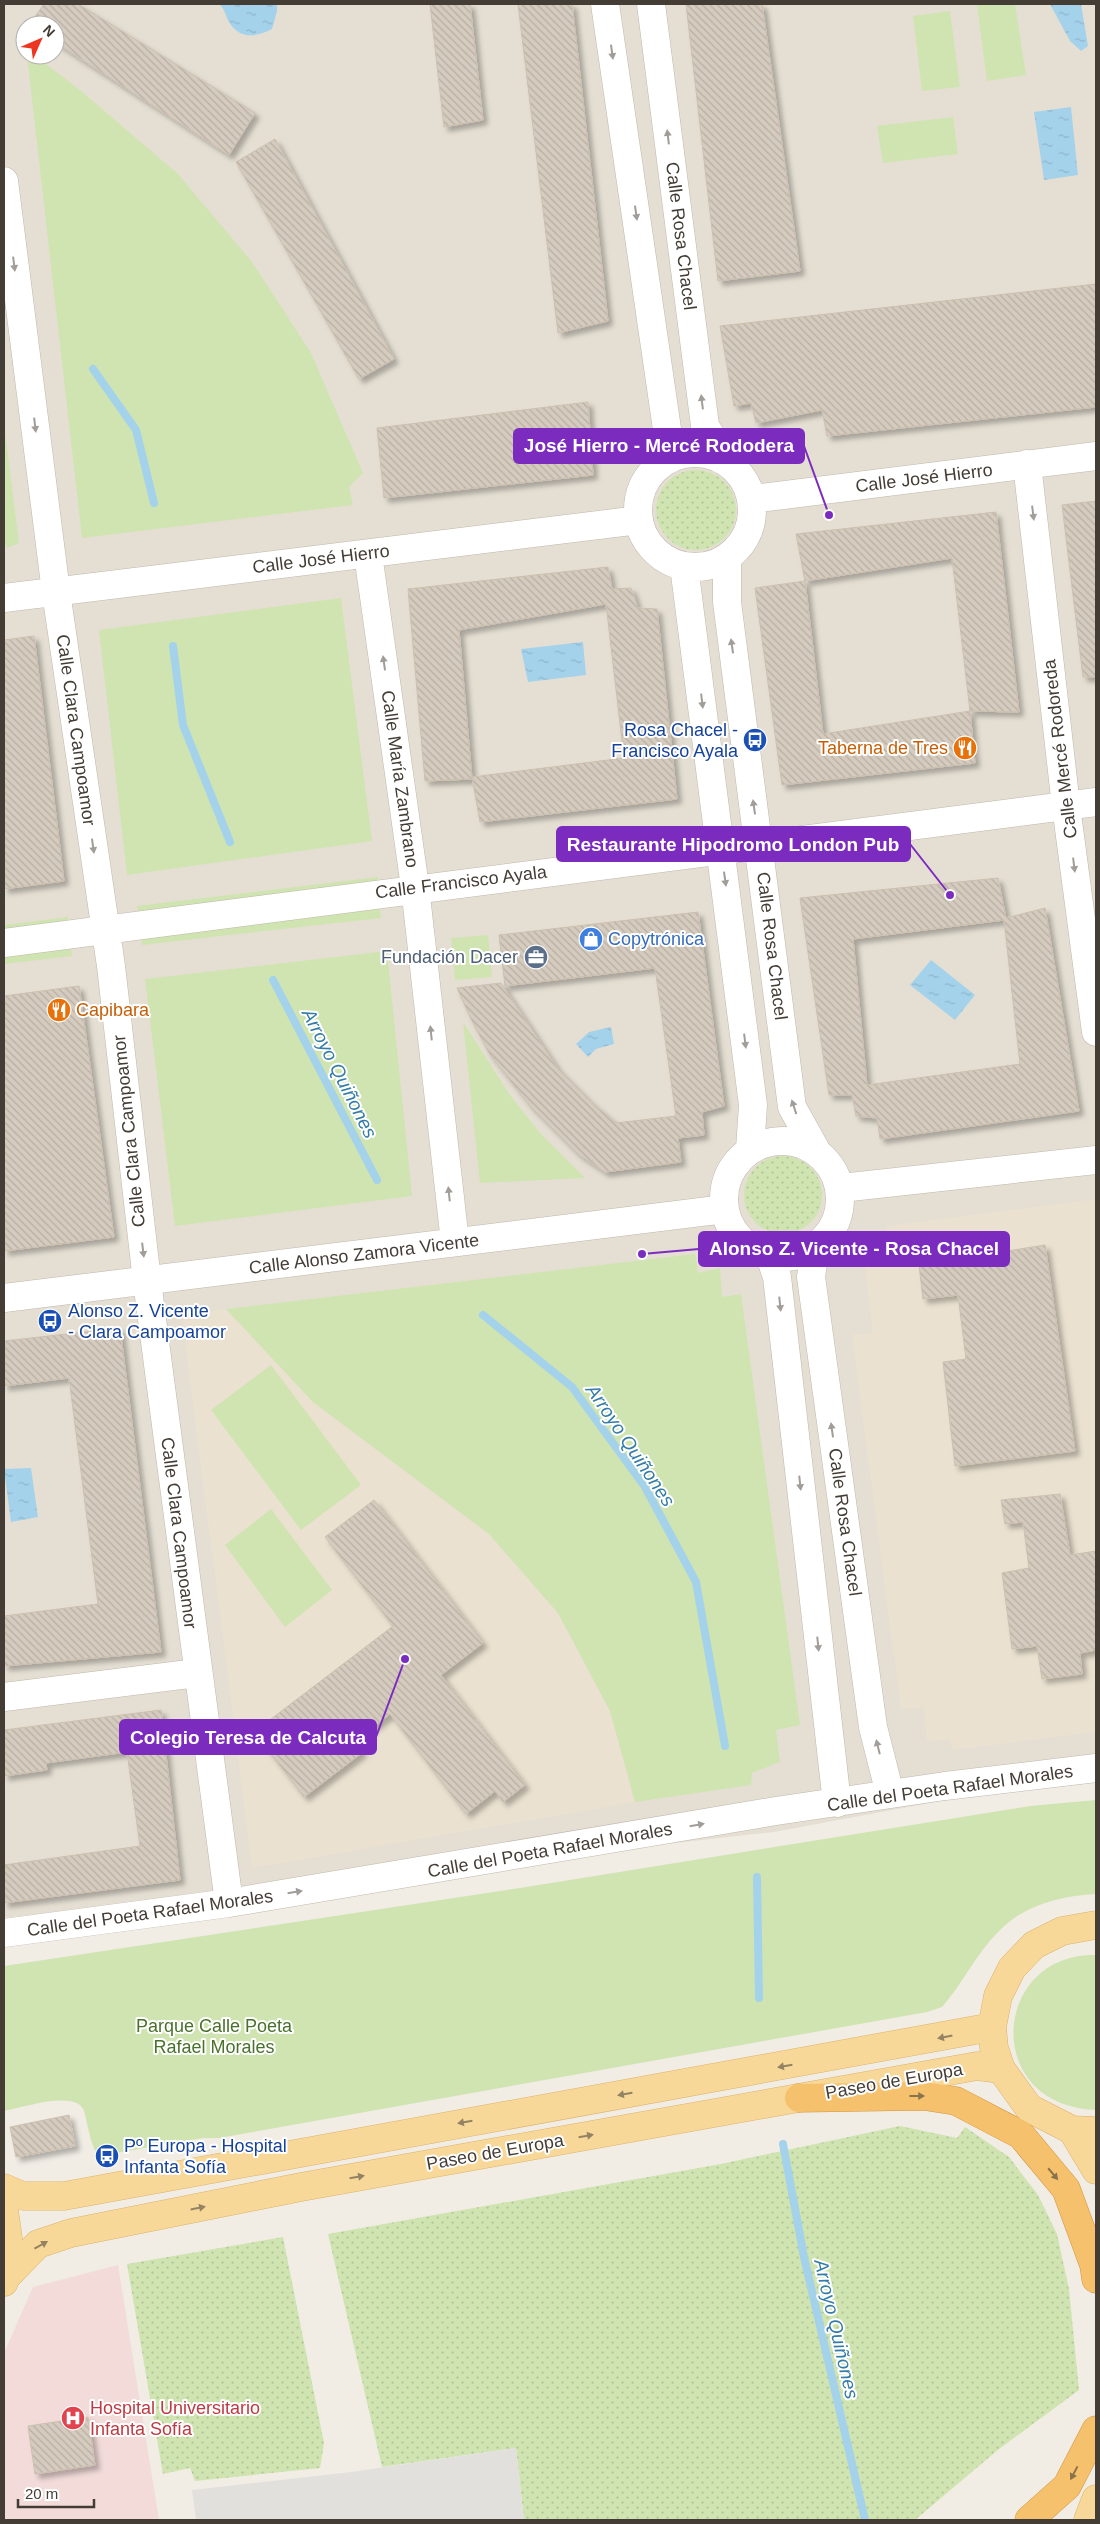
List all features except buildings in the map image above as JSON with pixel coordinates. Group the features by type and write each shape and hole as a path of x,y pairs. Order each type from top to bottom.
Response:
{"highway":[{"path":"799,2098 924,2096 956,2101 1020,2136 1066,2188 1094,2265 1096,2279"},
{"path":"1029,2520 1067,2486 1096,2430"}],"main road":[{"path":"1096,1925 1062,1931 1034,1945 1012,1968 998,1996 992,2027 994,2048 1001,2069 1029,2108 1084,2130 1096,2170"},
{"name":"Paseo de Europa","path":"4,2188 23,2196 64,2196 992,2027"},
{"name":"Paseo de Europa","path":"4,2280 38,2244 71,2233 301,2187 977,2066 1001,2069"},
{"path":"4,2210 8,2238 4,2280"},
{"path":"1088,2520 1096,2499"}],"street":[{"path":"606,4 667,429 664,462"},
{"name":"Calle Rosa Chacel","path":"651,4 705,426 727,462"},
{"name":"Calle Clara Campoamor","path":"4,181 56,592 105,929 147,1281 197,1673 229,1903"},
{"path":"684,454 707,454 727,462 743,479 752,499 751,522 742,542 727,558 706,566 684,566 663,557 648,541 639,520 639,498 648,477 664,462 684,454"},
{"name":"Calle José Hierro","path":"752,499 1096,456"},
{"name":"Calle Mercé Rodoreda","path":"1027,464 1066,806 1096,1032"},
{"name":"Calle José Hierro","path":"4,598 639,520"},
{"name":"Calle María Zambrano","path":"368,554 414,887 455,1242"},
{"name":"Calle Rosa Chacel","path":"727,558 727,602 792,1107 816,1150"},
{"path":"684,566 753,1105 750,1149"},
{"name":"Calle Francisco Ayala","path":"4,943 414,887 721,851 1096,802"},
{"path":"772,1141 795,1141 816,1150 832,1167 840,1188 840,1211 831,1232 815,1248 793,1256 770,1256 749,1247 733,1231 725,1210 725,1186 734,1165 750,1149 772,1141"},
{"path":"840,1188 1096,1160"},
{"name":"Calle Alonso Zamora Vicente","path":"4,1298 725,1210"},
{"name":"Calle Rosa Chacel","path":"815,1248 812,1277 872,1717 890,1794"},
{"path":"770,1256 777,1277 837,1803"},
{"path":"4,1698 197,1673"},
{"name":"Calle del Poeta Rafael Morales","path":"4,1932 229,1903 776,1811 890,1794 1096,1768"}],"shaded area":[{"path":"4,4 1096,4 1096,1772 774,1832 4,1918"},
{"path":"1096,1199 1096,1732 953,1750 949,1740 927,1741 924,1707 901,1709 852,1335 873,1333 863,1251 886,1249 887,1226"},
{"path":"226,1309 313,1402 489,1534 558,1613 610,1711 635,1802 252,1868 182,1315"},
{"name":"Hospital Universitario Infanta Sofía","path":"118,2265 159,2520 4,2520 4,2353 33,2287"},
{"path":"516,2448 524,2520 196,2520 192,2490 351,2472"}],"green space":[{"path":"977,4 1015,4 1026,75 987,81"},
{"path":"950,11 960,87 922,91 913,16"},
{"path":"28,65 47,65 81,91 178,174 252,262 311,353 363,473 349,487 353,505 82,538"},
{"path":"953,117 958,154 883,163 877,126"},
{"path":"4,423 19,543 7,548 4,540"},
{"path":"696,470 711,473 724,482 733,495 736,510 733,525 724,538 711,547 696,550 681,547 668,538 659,525 656,510 659,495 668,482 681,473"},
{"path":"341,598 372,841 127,875 99,630"},
{"path":"378,877 381,918 142,945 137,906"},
{"path":"68,917 72,956 4,964 4,925"},
{"path":"488,935 492,977 455,980 451,938"},
{"path":"387,951 412,1196 175,1226 145,979"},
{"path":"463,1022 510,1095 540,1133 585,1178 480,1183"},
{"path":"775,1156 791,1156 805,1162 816,1173 822,1187 822,1203 816,1217 805,1228 791,1234 775,1234 761,1228 750,1217 744,1203 744,1187 750,1173 761,1162"},
{"path":"695,1254 698,1273 720,1268 722,1297 741,1294 800,1725 776,1730 780,1762 752,1773 751,1785 635,1802 610,1711 558,1613 489,1534 313,1402 226,1309"},
{"path":"271,1365 361,1485 301,1530 211,1410"},
{"path":"271,1509 332,1590 285,1627 225,1545"},
{"name":"Parque Calle Poeta Rafael Morales","path":"1096,1800 1096,1894 1057,1899 1033,1908 1010,1921 984,1948 942,2007 927,2012 219,2138 203,2138 98,2156 91,2140 84,2111 79,2105 71,2101 48,2102 4,2111 4,1966 520,1888 1030,1806"},
{"path":"1096,1955 1096,2110 1058,2102 1032,2083 1017,2058 1014,2030 1020,2001 1036,1977 1062,1961"},
{"path":"900,2126 957,2138 965,2127 1009,2157 1038,2195 1057,2234 1069,2289 1079,2390 999,2449 915,2520 524,2520 516,2448 382,2467 328,2234 721,2164"},
{"path":"283,2237 324,2443 320,2468 195,2481 190,2468 163,2474 127,2264"}],"water":[{"path":"219,4 277,4 272,29 254,35 238,32 233,28"},
{"path":"1050,4 1081,4 1088,46 1081,51 1070,41"},
{"path":"1071,107 1078,175 1044,180 1034,112"},
{"path":"583,642 586,675 528,682 521,649"},
{"path":"931,960 975,995 955,1020 910,985"},
{"path":"611,1027 614,1044 596,1049 588,1057 576,1044 589,1032"},
{"path":"31,1468 38,1517 11,1522 4,1469"}],"waterway":[{"name":"Arroyo Quiñones","path":"93,369 136,430 154,503"},
{"name":"Arroyo Quiñones","path":"173,646 183,725 230,842"},
{"name":"Arroyo Quiñones","path":"273,980 377,1180"},
{"name":"Arroyo Quiñones","path":"483,1315 572,1387 645,1487 696,1582 725,1746"},
{"name":"Arroyo Quiñones","path":"757,1877 759,1998"},
{"name":"Arroyo Quiñones","path":"783,2144 804,2257 865,2520"}],"place":[{"name":"José Hierro - Mercé Rododera","path":"829,515"},
{"name":"Rosa Chacel - Francisco Ayala","path":"755,740"},
{"name":"Taberna de Tres","path":"965,748"},
{"name":"Restaurante Hipodromo London Pub","path":"950,895"},
{"name":"Copytrónica","path":"591,939"},
{"name":"Fundación Dacer","path":"536,957"},
{"name":"Capibara","path":"59,1010"},
{"name":"Alonso Z. Vicente - Rosa Chacel","path":"642,1254"},
{"name":"Alonso Z. Vicente - Clara Campoamor","path":"50,1321"},
{"name":"Colegio Teresa de Calcuta","path":"405,1659"},
{"name":"Pº Europa - Hospital Infanta Sofía","path":"107,2156"},
{"name":"Hospital Universitario Infanta Sofía","path":"73,2418"}]}
